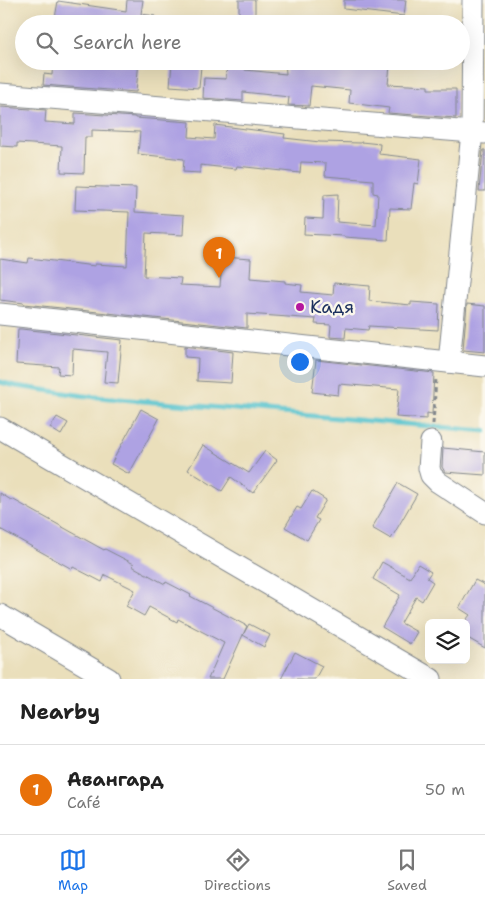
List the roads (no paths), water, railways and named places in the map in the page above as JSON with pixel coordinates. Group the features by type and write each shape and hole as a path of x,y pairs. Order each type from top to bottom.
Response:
{"street":[{"path":"448,362 479,133 473,0"},
{"path":"0,94 479,133"},
{"path":"0,314 485,366"},
{"path":"0,428 431,679"},
{"path":"431,442 429,468 431,475 438,482 485,513"},
{"path":"0,615 108,679"}],"waterway":[{"path":"0,382 86,396 485,431"}],"place":[{"name":"Авангард","path":"219,278"},
{"name":"Кадя","path":"300,307"}]}
